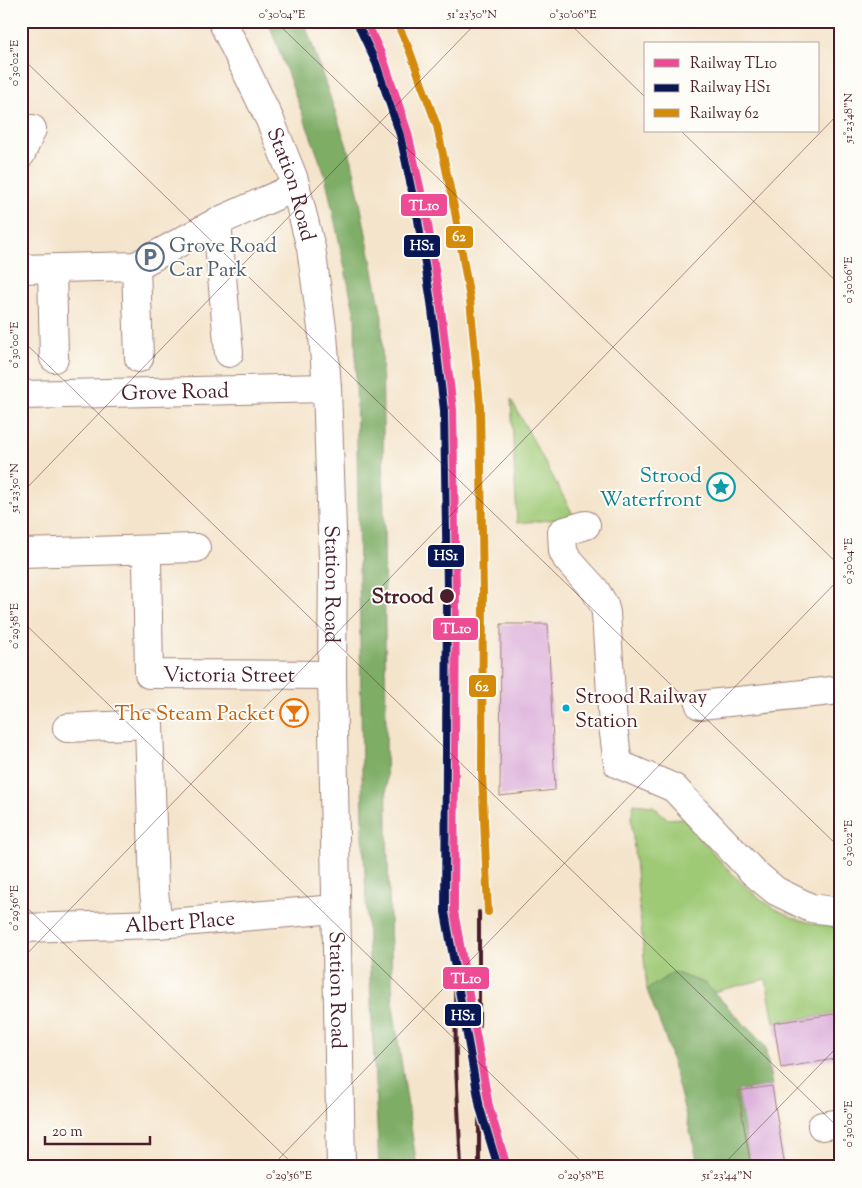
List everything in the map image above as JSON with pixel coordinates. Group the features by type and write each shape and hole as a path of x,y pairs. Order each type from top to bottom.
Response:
{"main road":[{"name":"Station Road","path":"222,21 270,120 296,187 311,248 323,335 334,559 332,675 341,1167"},
{"path":"21,154 32,129"},
{"path":"21,269 136,266 217,222 296,187"},
{"path":"217,222 229,353"},
{"path":"136,266 138,358"},
{"path":"52,268 54,358"},
{"name":"Grove Road","path":"21,395 327,388"},
{"path":"586,525 562,532 563,548 566,559 595,590 605,609 612,726 618,764 674,788 753,872 776,891 812,908 841,912"},
{"path":"21,553 196,548"},
{"name":"Victoria Street","path":"147,560 149,674 332,675"},
{"path":"700,705 841,690"},
{"path":"67,728 149,724 154,892 158,924"},
{"name":"Albert Place","path":"21,928 158,924 336,908"}],"green space":[{"path":"268,21 304,21 352,161 382,317 387,831 393,1006 417,1167 379,1167 363,836 355,316 325,175"},
{"path":"511,399 575,518 517,523"},
{"path":"634,804 653,806 668,819 683,818 733,875 770,905 790,916 814,924 841,927 841,1013 774,1023 766,979 713,992 706,984 673,972 647,990 631,817"},
{"path":"673,972 706,984 765,1046 772,1086 738,1091 751,1167 699,1167 667,1042 647,990"}],"building":[{"path":"501,624 548,624 555,790 500,796"},
{"path":"841,1013 841,1058 781,1068 774,1023"},
{"path":"772,1086 785,1167 751,1167 738,1091"}],"railway":[{"path":"454,911 456,1066 461,1167"},
{"path":"479,912 479,1167"}],"rail line":[{"name":"TL10","path":"366,21 384,60 408,133 427,218 440,301 453,409 456,591 454,911 489,1106 507,1167"},
{"name":"62","path":"396,21 409,49 437,126 455,212 470,299 480,405 483,593 482,772 488,912"},
{"name":"HS1","path":"358,25 376,63 400,135 418,220 431,302 444,410 447,591 445,912 480,1108 498,1167"}],"place":[{"name":"Grove Road Car Park","path":"150,257"},
{"name":"Strood Waterfront","path":"721,487"},
{"name":"Strood","path":"447,596"},
{"name":"Strood Railway Station","path":"566,708"},
{"name":"The Steam Packet","path":"294,713"}]}
